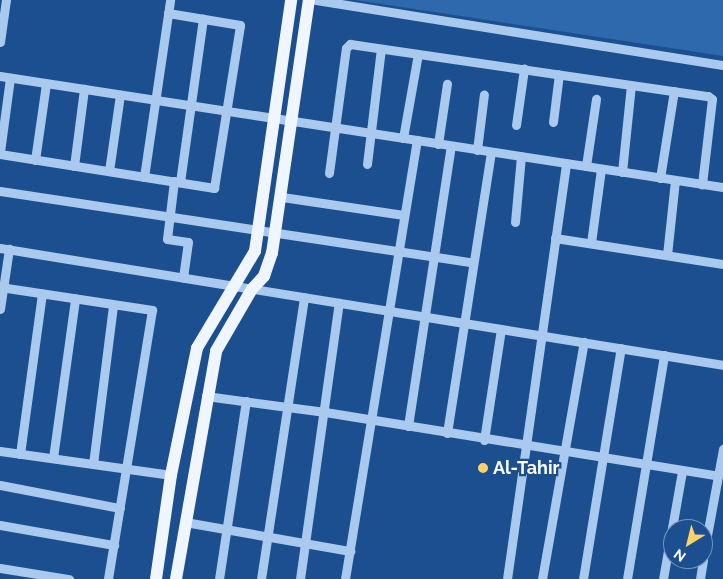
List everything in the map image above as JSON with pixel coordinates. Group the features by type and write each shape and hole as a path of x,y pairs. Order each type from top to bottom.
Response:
{"main road":[{"path":"156,579 171,475 197,348 233,286 239,282 255,250 291,0"},
{"path":"176,579 206,396 216,352 252,289 264,276 276,232 309,0"}],"street":[{"path":"0,42 6,0"},
{"path":"144,177 170,0"},
{"path":"316,0 723,65"},
{"path":"10,78 0,153 214,188 240,25 168,13"},
{"path":"183,278 188,242 167,239 169,216 191,106 203,19"},
{"path":"329,174 333,128 346,48 350,44 674,91 712,99 702,184"},
{"path":"367,164 381,49"},
{"path":"404,138 418,54"},
{"path":"516,125 524,69"},
{"path":"553,122 559,74"},
{"path":"0,76 723,187"},
{"path":"35,160 46,84"},
{"path":"438,144 447,84"},
{"path":"622,172 631,85"},
{"path":"74,166 84,89"},
{"path":"660,178 674,91"},
{"path":"478,150 484,94"},
{"path":"109,171 120,95"},
{"path":"586,166 596,99"},
{"path":"345,579 417,140"},
{"path":"408,426 423,316 451,146"},
{"path":"447,433 462,322 490,152"},
{"path":"515,222 521,156"},
{"path":"507,579 527,447 540,335 566,163"},
{"path":"591,244 601,169"},
{"path":"667,255 675,180"},
{"path":"0,191 472,262"},
{"path":"282,197 404,215"},
{"path":"555,238 723,264"},
{"path":"0,309 4,249 723,365"},
{"path":"2,288 152,310 108,579"},
{"path":"20,454 42,294"},
{"path":"261,579 304,297"},
{"path":"53,458 75,299"},
{"path":"300,579 339,303"},
{"path":"93,464 113,304"},
{"path":"484,440 501,329"},
{"path":"542,579 584,342"},
{"path":"583,579 621,348"},
{"path":"627,579 664,355"},
{"path":"206,396 325,412 484,440 718,476"},
{"path":"219,579 246,401"},
{"path":"710,519 723,449"},
{"path":"0,451 171,475"},
{"path":"662,579 682,471"},
{"path":"0,486 120,508"},
{"path":"185,522 350,551"},
{"path":"0,525 114,544"},
{"path":"0,568 33,576 69,579"}],"shaded area":[{"path":"355,0 723,0 723,56"}],"place":[{"name":"Al-Tahir","path":"483,468"}]}
